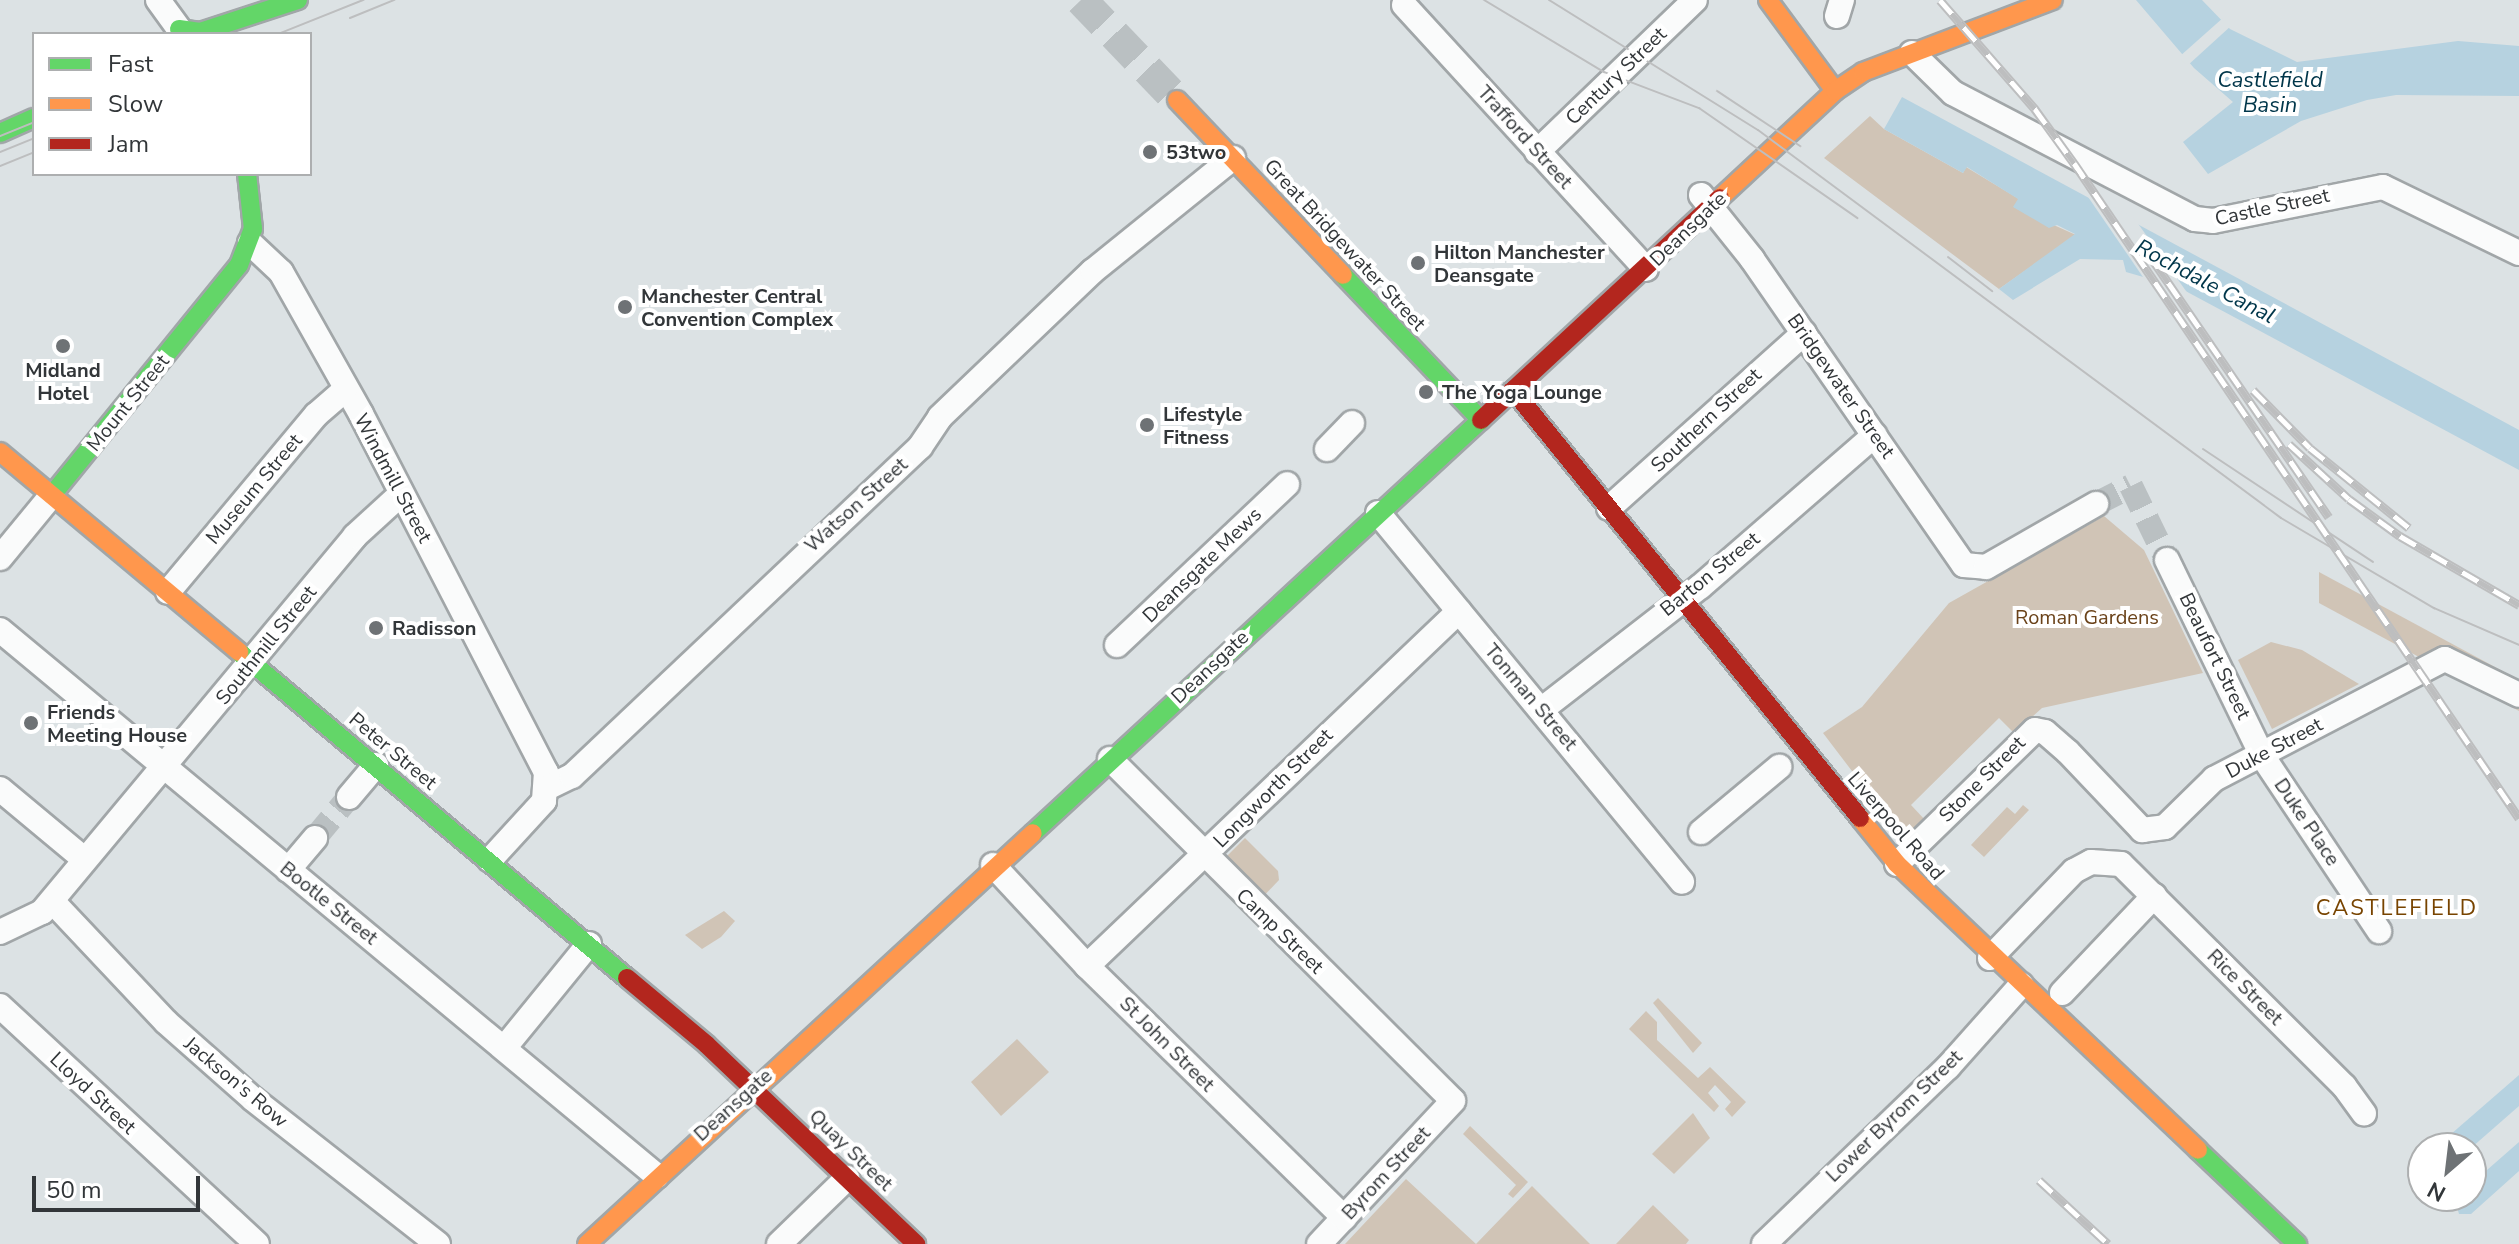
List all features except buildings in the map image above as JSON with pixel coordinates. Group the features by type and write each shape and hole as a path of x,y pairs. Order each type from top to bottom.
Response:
{"main road":[{"path":"175,32 200,32 298,0"},
{"path":"1768,0 1835,91"},
{"name":"Deansgate","path":"589,1243 657,1176 993,865 1646,269 1705,200 1835,91 1863,72 2053,0"},
{"path":"175,32 217,6"},
{"path":"253,32 265,11"},
{"name":"Great Bridgewater Street","path":"1177,100 1481,420"},
{"path":"0,133 32,119"},
{"path":"247,176 253,222 250,243"},
{"name":"Mount Street","path":"52,495 232,276 250,243"},
{"name":"Liverpool Road","path":"1513,390 1897,864 1990,958 2297,1244"},
{"name":"Peter Street","path":"0,452 490,860 754,1088"},
{"name":"Quay Street","path":"754,1088 916,1244"}],"street":[{"path":"158,0 175,32"},
{"name":"Century Street","path":"1537,152 1695,0"},
{"name":"Trafford Street","path":"1404,5 1646,269"},
{"name":"Castle Street","path":"1912,53 1953,93 2195,219 2213,221 2383,187 2519,253"},
{"name":"Watson Street","path":"490,860 544,801 549,787 572,776 789,566 920,447 940,417 1093,271 1233,158"},
{"name":"Bridgewater Street","path":"1705,200 1804,333 1958,560 1970,568 1986,567 2096,504"},
{"name":"Windmill Street","path":"250,243 281,272 540,758 549,787"},
{"name":"Southern Street","path":"1609,508 1804,333"},
{"name":"Museum Street","path":"168,592 316,415 345,390"},
{"path":"1327,449 1352,423"},
{"name":"Barton Street","path":"1541,710 1682,599 1875,435"},
{"name":"Deansgate Mews","path":"1117,645 1287,484"},
{"name":"Southmill Street","path":"0,932 32,919 52,901 355,536 401,494"},
{"name":"Mount Street","path":"0,558 52,495"},
{"name":"Tonman Street","path":"1378,513 1682,882"},
{"name":"Beaufort Street","path":"2167,560 2261,754"},
{"name":"Longworth Street","path":"1087,966 1459,611"},
{"name":"Bootle Street","path":"0,630 657,1176"},
{"name":"Duke Street","path":"2142,830 2165,827 2214,779 2445,659 2519,695"},
{"name":"Stone Street","path":"1897,864 2035,730 2045,732 2068,752 2142,830"},
{"name":"Duke Place","path":"2261,754 2379,931"},
{"name":"Camp Street","path":"1110,759 1204,857 1453,1101"},
{"path":"349,797 376,765"},
{"path":"1701,832 1779,767"},
{"path":"0,789 84,859"},
{"path":"1990,958 2074,871 2091,862 2121,864 2142,830"},
{"path":"288,870 315,838"},
{"name":"Rice Street","path":"2121,864 2344,1086 2364,1114"},
{"name":"St John Street","path":"993,865 1087,966 1344,1218"},
{"path":"2062,993 2154,896"},
{"name":"Jackson's Row","path":"52,901 176,1032 438,1244"},
{"path":"505,1047 589,944"},
{"name":"Lower Byrom Street","path":"1764,1244 1938,1077 2021,985"},
{"name":"Lloyd Street","path":"0,1006 257,1244"},
{"name":"Byrom Street","path":"1319,1244 1453,1101"},
{"path":"779,1244 847,1178"}],"green space":[{"path":"1870,116 1884,129 1963,173 1966,167 2019,199 2014,207 2076,235 1999,289 1824,158"},
{"name":"Roman Gardens","path":"2104,516 2144,550 2203,673 2042,708 2014,733 1999,718 1911,805 1926,821 1906,842 1823,733 1862,707 1949,603"},
{"path":"2319,572 2519,680 2519,711 2319,603"},
{"path":"2271,642 2302,650 2359,684 2272,729 2238,660"},
{"path":"2023,805 2029,810 1984,857 1971,845 2007,807 2015,814"},
{"path":"1245,838 1278,871 1279,880 1260,900 1223,860"},
{"path":"724,911 735,921 721,937 702,949 685,935"},
{"path":"1658,998 1702,1043 1693,1053 1653,1003"},
{"path":"1646,1011 1657,1022 1657,1040 1698,1078 1710,1067 1746,1102 1732,1117 1725,1109 1731,1102 1715,1085 1708,1093 1719,1106 1714,1112 1629,1029"},
{"path":"1017,1039 1049,1072 1001,1116 971,1082"},
{"path":"1693,1113 1710,1138 1674,1174 1652,1154"},
{"path":"1470,1126 1528,1182 1513,1198 1508,1194 1516,1185 1463,1134"},
{"path":"1406,1179 1476,1244 1345,1244"},
{"path":"1532,1186 1590,1244 1476,1244"},
{"path":"1653,1205 1689,1240 1686,1244 1616,1244"}],"water":[{"name":"Castlefield Basin","path":"2136,0 2202,0 2230,29 2297,62 2458,41 2519,46 2519,96 2396,95 2367,100 2301,121 2208,174 2183,142 2233,102 2194,68"},
{"name":"Rochdale Canal","path":"1902,97 2519,430 2519,470 2178,287 2126,272 2123,260 2080,259 2013,300 1999,289 2075,234 2057,225 2049,228 2013,207 2018,199 1967,167 1963,173 1884,129"},
{"path":"2519,1075 2519,1106 2487,1134 2453,1132"},
{"path":"2519,1142 2519,1171 2487,1200 2487,1170"}],"pier":[{"path":"2224,17 2232,25 2187,66 2179,57"},
{"path":"2084,191 2134,218 2191,298 2145,280"}],"tunnel":[{"path":"1081,0 1177,100"},
{"path":"2096,504 2131,486 2167,560"},
{"path":"315,838 349,797"}],"tram line":[{"path":"283,32 363,0"},
{"path":"350,18 394,0"},
{"path":"1484,0 1604,72 1699,108 1857,218"},
{"path":"1549,0 1758,130 2281,518 2434,608 2519,645"},
{"path":"1717,91 1800,146"},
{"path":"0,136 32,123"},
{"path":"0,152 32,139"},
{"path":"0,166 32,153"},
{"path":"1948,257 1992,291"},
{"path":"2203,449 2373,562"}],"railway":[{"path":"1940,0 2035,109 2074,163 2519,818"},
{"path":"2148,253 2329,517"},
{"path":"2253,390 2310,448 2409,528"},
{"path":"2289,444 2349,499 2400,536 2519,605"},
{"path":"2039,1180 2108,1244"}],"traffic: fast":[{"path":"179,29 200,32 298,0"},
{"path":"0,133 32,119"},
{"path":"52,495 239,265 253,229 247,176"},
{"path":"1033,833 1481,420 1343,275"},
{"path":"239,652 627,978"},
{"path":"2198,1150 2297,1244"}],"traffic: slow":[{"path":"1768,0 1835,91"},
{"path":"1720,198 1835,91 1863,72 2053,0"},
{"path":"1177,100 1343,275"},
{"path":"0,452 239,652"},
{"path":"1860,818 1897,864 2198,1150"},
{"path":"587,1244 1033,833"}],"traffic: jam":[{"path":"1481,420 1720,198"},
{"path":"1513,390 1860,818"},
{"path":"627,978 707,1045 916,1244"}],"place":[{"name":"53two","path":"1150,152"},
{"name":"Hilton Manchester Deansgate","path":"1418,263"},
{"name":"Manchester Central Convention Complex","path":"625,307"},
{"name":"Midland Hotel","path":"63,346"},
{"name":"The Yoga Lounge","path":"1426,392"},
{"name":"Lifestyle Fitness","path":"1147,425"},
{"name":"Radisson","path":"376,628"},
{"name":"Friends Meeting House","path":"31,723"}],"district":[{"name":"CASTLEFIELD","path":"2397,909"}]}
